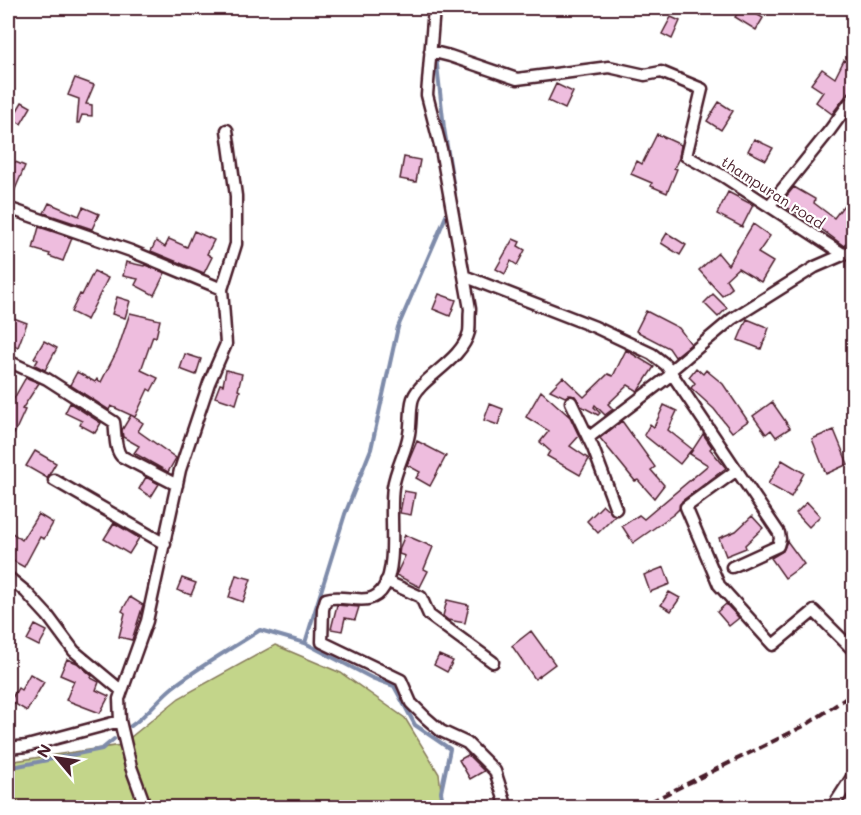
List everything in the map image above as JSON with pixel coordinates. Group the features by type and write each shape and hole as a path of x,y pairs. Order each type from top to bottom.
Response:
{"street":[{"path":"434,8 427,95 441,149 470,309 468,333 451,361 419,387 412,400 409,436 398,464 393,486 392,531 386,581 377,597 368,600 333,597 326,599 323,609 322,642 401,680 411,703 426,718 441,731 467,743 495,771 507,807"},
{"name":"thampuran road","path":"431,51 517,79 609,67 645,75 661,72 702,89 686,156 848,252"},
{"path":"769,206 831,130 854,97"},
{"path":"146,807 131,767 120,721 120,699 147,621 180,471 209,383 226,344 222,289 236,244 236,196 227,130"},
{"path":"8,208 131,251 222,289"},
{"path":"588,438 671,373 732,319 815,267 848,252"},
{"path":"464,276 595,327 652,354 666,365 779,533 778,546 732,567"},
{"path":"8,361 47,379 114,422 117,433 117,450 121,456 177,485"},
{"path":"571,402 616,509"},
{"path":"737,470 686,507 719,585 773,645 814,611 853,650"},
{"path":"54,480 165,544"},
{"path":"8,578 26,592 48,616 74,651 122,691"},
{"path":"386,581 421,597 429,615 493,662"},
{"path":"8,748 27,746 120,721"},
{"path":"831,807 854,774"}],"green space":[{"path":"275,645 341,673 405,718 439,774 443,807 8,808 8,762 121,745 179,698"}],"building":[{"path":"741,8 746,8 763,18 756,30 735,17"},
{"path":"671,17 680,21 672,39 662,34"},
{"path":"844,60 854,65 854,90 848,93 832,114 816,102 823,92 811,84 822,69 835,78"},
{"path":"75,78 94,85 86,104 92,105 92,116 82,115 79,123 77,123 79,99 68,95"},
{"path":"556,84 573,92 565,109 548,101"},
{"path":"22,102 31,107 21,124 12,119"},
{"path":"719,102 733,111 721,130 707,121"},
{"path":"657,134 681,145 679,158 674,168 677,169 667,193 651,186 652,183 631,174 637,161 642,164"},
{"path":"754,139 773,148 766,160 748,151"},
{"path":"404,157 420,160 416,182 400,179"},
{"path":"8,159 25,166 10,201 8,201"},
{"path":"794,187 815,199 814,203 834,218 847,201 854,206 854,233 844,246 805,217 780,204"},
{"path":"728,192 753,205 742,227 717,214"},
{"path":"49,203 79,216 83,207 99,214 92,229 44,213"},
{"path":"753,224 770,236 758,253 773,262 761,282 738,268 726,279 732,288 722,296 699,270 718,253 728,265"},
{"path":"39,227 72,238 63,261 33,249"},
{"path":"194,231 214,240 207,254 212,257 204,273 151,251 156,241 165,247 169,239 187,247"},
{"path":"667,233 686,245 680,255 661,243"},
{"path":"513,239 520,242 518,246 525,250 517,265 511,261 505,274 496,269"},
{"path":"126,262 145,265 165,273 154,295 135,285 138,279 123,276"},
{"path":"94,271 108,278 87,320 71,312"},
{"path":"439,294 456,300 450,316 433,309"},
{"path":"713,294 727,308 718,317 704,303"},
{"path":"117,297 130,301 125,318 112,314"},
{"path":"646,311 679,328 691,344 675,357 669,348 636,331"},
{"path":"130,313 160,320 156,337 153,336 141,370 158,378 151,391 148,389 135,417 111,406 109,410 70,385 77,372 95,382 97,379 101,382 118,349"},
{"path":"11,317 27,323 18,347 8,343 8,326"},
{"path":"747,319 769,328 761,349 738,340"},
{"path":"44,341 57,348 45,370 35,365 38,360 34,358"},
{"path":"626,350 654,367 638,391 628,385 608,404 613,409 605,415 595,405 594,407 600,413 598,415 581,406 575,396 565,397 550,390 563,377 584,397 608,374 613,376"},
{"path":"185,354 201,359 196,375 180,369"},
{"path":"696,368 703,374 706,370 723,384 748,421 732,432 714,409 691,388 695,383 689,377"},
{"path":"226,370 242,374 236,404 215,397 220,384 223,385"},
{"path":"27,378 39,383 22,409 25,410 14,434 8,431 8,409"},
{"path":"541,391 570,417 579,436 570,446 589,459 580,475 547,456 550,451 540,442 549,431 526,417"},
{"path":"772,402 790,428 776,437 771,430 766,434 753,416"},
{"path":"70,403 101,423 95,433 80,425 82,421 65,413"},
{"path":"490,404 503,409 498,425 484,420"},
{"path":"664,405 677,411 668,430 692,449 680,464 644,435 650,424 654,427"},
{"path":"131,415 143,423 138,431 176,458 168,472 134,453 139,446 123,437 122,430"},
{"path":"622,421 655,467 651,470 664,485 654,498 638,480 635,481 600,438"},
{"path":"834,430 848,464 826,474 812,439"},
{"path":"703,434 712,447 710,449 726,468 682,501 674,514 633,543 622,526 639,515 644,519 708,465 690,454"},
{"path":"417,441 446,456 430,486 416,478 420,472 407,465"},
{"path":"35,451 56,463 47,478 26,466"},
{"path":"782,460 804,473 791,497 768,484"},
{"path":"146,477 159,484 151,497 139,489"},
{"path":"404,491 415,493 411,515 400,513"},
{"path":"807,502 820,516 809,527 796,513"},
{"path":"603,505 615,516 598,533 587,521"},
{"path":"38,514 53,523 44,539 40,537 24,567 8,558 8,530 22,540"},
{"path":"752,516 763,528 745,545 746,548 726,556 719,538 736,531"},
{"path":"114,523 139,538 129,554 104,539"},
{"path":"405,535 433,547 424,569 428,571 420,587 396,575 405,556 399,554"},
{"path":"787,541 804,564 785,578 771,558 783,551"},
{"path":"664,567 670,584 650,592 644,575"},
{"path":"236,575 251,579 243,602 229,597"},
{"path":"182,578 196,583 191,595 177,590"},
{"path":"669,592 680,598 671,611 661,605"},
{"path":"130,597 143,605 132,640 119,637 125,613 122,611"},
{"path":"447,600 469,605 465,623 448,620 443,616"},
{"path":"726,604 739,618 729,626 717,612"},
{"path":"337,605 359,607 355,620 345,618 342,631 331,629"},
{"path":"35,625 47,631 39,646 27,640"},
{"path":"531,631 555,664 535,679 512,646"},
{"path":"439,655 453,661 447,672 434,665"},
{"path":"67,659 77,663 92,676 91,678 99,682 96,690 109,696 100,713 66,700 74,681 60,675"},
{"path":"30,674 44,682 27,711 10,701 18,688 21,690"},
{"path":"468,755 484,771 470,779 459,760"}],"waterway":[{"path":"436,56 444,128 455,195 453,199"},
{"path":"305,643 345,514 371,449 398,327 449,209"},
{"path":"131,726 183,679 260,630 305,643 372,678 394,686 415,725 450,749 441,792 444,808"},
{"path":"8,768 102,749 114,739"}],"railway":[{"path":"638,808 806,725 854,693"}]}
